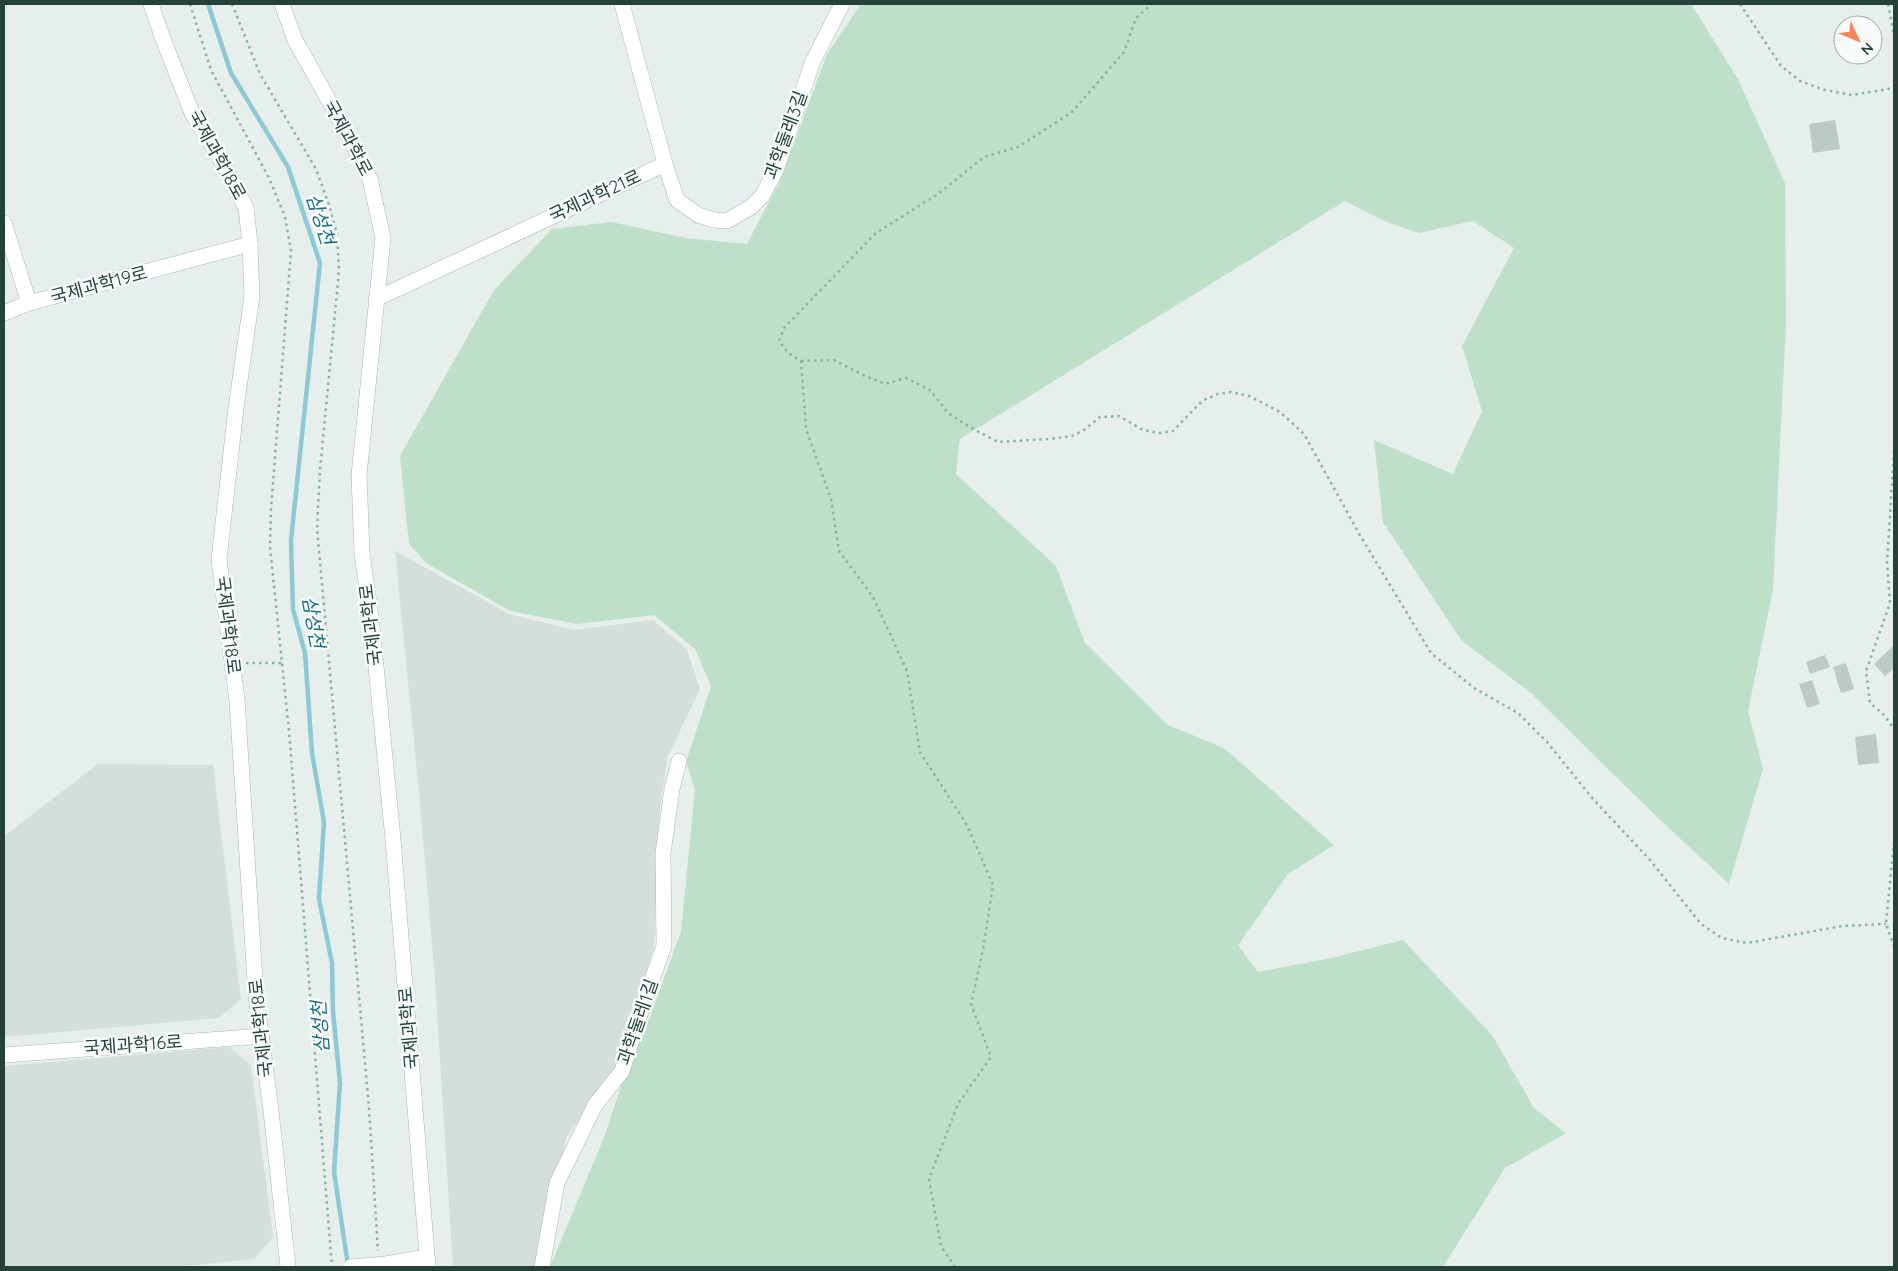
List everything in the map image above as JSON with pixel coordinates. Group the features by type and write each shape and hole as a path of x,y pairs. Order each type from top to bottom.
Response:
{"street":[{"name":"국제과학18로","path":"151,4 192,113 225,167 246,208 250,244 252,296 236,408 219,559 237,700 256,996 288,1267"},
{"name":"국제과학로","path":"282,4 295,40 345,129 370,179 382,238 359,475 362,553 372,626 394,839 427,1262"},
{"path":"622,4 665,164"},
{"name":"과학둘레3길","path":"665,164 677,200 698,215 714,220 727,221 751,207 762,196 776,170 813,61 842,4"},
{"name":"국제과학21로","path":"376,299 665,164"},
{"name":"국제과학19로","path":"4,223 29,303 250,244"},
{"path":"4,313 29,303"},
{"name":"과학둘레1길","path":"542,1267 557,1183 596,1106 622,1070 664,946 663,853 672,789 679,761"},
{"name":"국제과학16로","path":"4,1055 262,1036"},
{"path":"351,1267 382,1261 427,1262"}],"path":[{"path":"190,4 211,70 272,186 285,217 291,251 271,509 270,547 289,731 332,1267"},
{"path":"232,4 260,74 316,169 337,234 339,271 320,470 317,528 382,1261"},
{"path":"1152,4 1136,18 1124,52 1072,112 1018,147 984,157 938,194 876,233 784,328 779,341 788,353 802,361 834,360 885,384 906,378 930,390 948,413 998,442 1072,436 1084,430 1100,417 1119,416 1143,430 1173,431 1202,401 1218,394 1230,392 1249,396 1280,412 1304,434 1361,538 1431,653 1474,688 1518,713 1547,742 1594,799 1650,860 1701,924 1722,938 1747,942 1842,926 1886,924"},
{"path":"1740,4 1781,66 1800,81 1825,90 1852,95 1894,88"},
{"path":"1888,4 1894,34"},
{"path":"802,361 806,429 831,499 839,551 873,598 907,671 920,752 967,825 993,885 983,950 971,1004 991,1057 958,1104 929,1179 941,1246 955,1267"},
{"path":"1894,451 1887,563 1890,603 1866,671 1870,703 1884,715 1894,729"},
{"path":"233,664 282,663"},
{"path":"1894,842 1886,924 1894,946"}],"shaded area":[{"path":"395,551 509,614 574,630 653,620 687,650 700,689 667,758 660,806 654,947 614,1071 567,1136 536,1267 453,1267 435,978"},
{"path":"98,764 213,765 241,999 219,1018 4,1037 4,836"},
{"path":"229,1047 251,1065 273,1237 254,1259 176,1267 4,1267 4,1066"}],"green space":[{"path":"861,4 1691,4 1738,79 1785,183 1786,322 1773,590 1748,711 1763,769 1729,884 1656,816 1531,693 1461,640 1383,522 1374,440 1453,474 1482,411 1462,346 1514,248 1473,221 1419,233 1384,221 1345,201 960,439 956,474 1056,566 1085,643 1168,725 1224,748 1334,845 1288,874 1238,945 1258,972 1331,958 1403,940 1492,1035 1534,1108 1566,1133 1505,1168 1443,1267 550,1267 605,1135 628,1065 650,1017 681,932 695,790 686,762 711,686 695,649 654,615 577,624 510,611 426,563 409,544 400,456 494,290 552,229 611,222 686,238 747,244 780,181 827,54"}],"building":[{"path":"1835,120 1840,149 1813,153 1809,124"},
{"path":"1894,645 1894,668 1885,676 1874,664"},
{"path":"1825,655 1830,667 1810,674 1806,662"},
{"path":"1846,663 1854,689 1841,693 1833,667"},
{"path":"1812,680 1820,704 1807,708 1799,684"},
{"path":"1876,734 1879,763 1858,765 1855,737"}],"waterway":[{"name":"삼성천","path":"208,4 231,73 288,167 320,263 291,540 293,609 305,653 312,753 324,822 319,899 332,963 333,1012 340,1083 334,1172 348,1265"}]}
